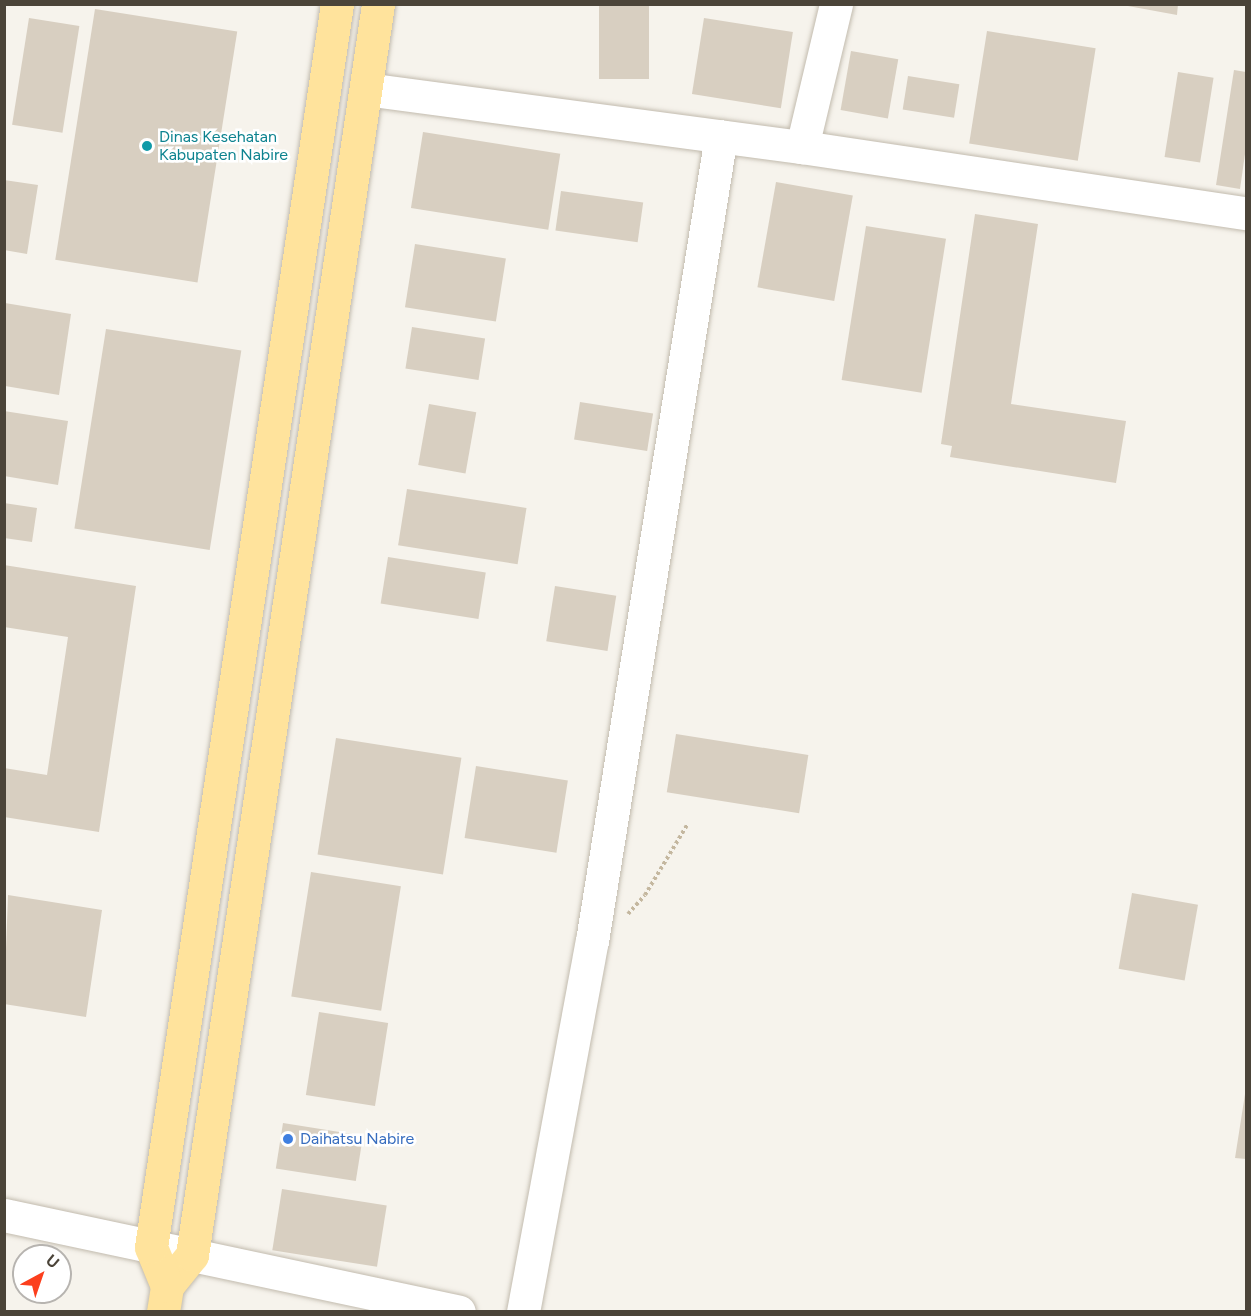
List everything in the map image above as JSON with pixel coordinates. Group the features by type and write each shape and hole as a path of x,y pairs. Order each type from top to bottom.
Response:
{"main road":[{"path":"165,1299 152,1247 337,4"},
{"path":"165,1299 192,1255 378,4"}],"street":[{"path":"802,147 836,4"},
{"path":"366,89 802,147 1246,213"},
{"path":"523,1311 592,941 721,136"},
{"path":"4,1215 459,1311"}],"path":[{"path":"592,941 619,925 645,895 687,825"}],"building":[{"path":"599,4 649,4 649,79 599,79"},
{"path":"1117,4 1178,4 1177,15"},
{"name":"Dinas Kesehatan Kabupaten Nabire","path":"95,9 237,32 197,282 55,260"},
{"path":"29,18 79,26 62,133 12,125"},
{"path":"704,18 793,32 781,108 692,94"},
{"path":"987,31 1096,48 1078,161 969,144"},
{"path":"851,51 898,59 888,118 841,110"},
{"path":"1234,70 1246,72 1246,147 1240,189 1216,185"},
{"path":"1178,72 1214,78 1200,163 1165,157"},
{"path":"908,76 959,84 954,118 903,110"},
{"path":"423,132 560,154 548,230 411,208"},
{"path":"4,180 38,185 27,254 4,250"},
{"path":"776,182 853,196 834,301 757,287"},
{"path":"561,191 643,203 638,242 555,231"},
{"path":"975,214 1038,224 1011,404 1126,421 1116,483 950,457 952,446 941,444"},
{"path":"866,226 946,239 922,393 842,380"},
{"path":"415,244 506,258 496,322 405,307"},
{"path":"5,303 71,314 59,395 5,386"},
{"path":"412,327 485,339 479,380 405,368"},
{"path":"106,329 241,350 210,550 74,529"},
{"path":"580,402 653,414 647,451 574,440"},
{"path":"429,404 476,412 466,473 418,465"},
{"path":"4,411 68,421 58,485 4,476"},
{"path":"407,489 527,508 518,564 398,545"},
{"path":"4,503 37,508 32,542 4,538"},
{"path":"388,557 486,572 478,619 381,603"},
{"path":"4,565 136,586 99,832 4,817 4,768 47,775 68,637 4,627"},
{"path":"555,586 616,596 607,651 546,641"},
{"path":"676,734 808,755 799,813 667,792"},
{"path":"336,738 461,758 443,874 318,855"},
{"path":"476,766 568,781 556,853 465,838"},
{"path":"311,872 401,886 381,1011 291,996"},
{"path":"1132,893 1198,905 1185,980 1119,969"},
{"path":"8,895 102,910 86,1017 4,1004"},
{"path":"319,1012 388,1023 375,1106 306,1095"},
{"path":"1246,1094 1246,1159 1235,1158"},
{"path":"283,1123 363,1136 356,1181 276,1168"},
{"path":"282,1189 387,1206 377,1267 272,1250"}],"place":[{"name":"Dinas Kesehatan Kabupaten Nabire","path":"147,146"},
{"name":"Daihatsu Nabire","path":"288,1139"}]}
